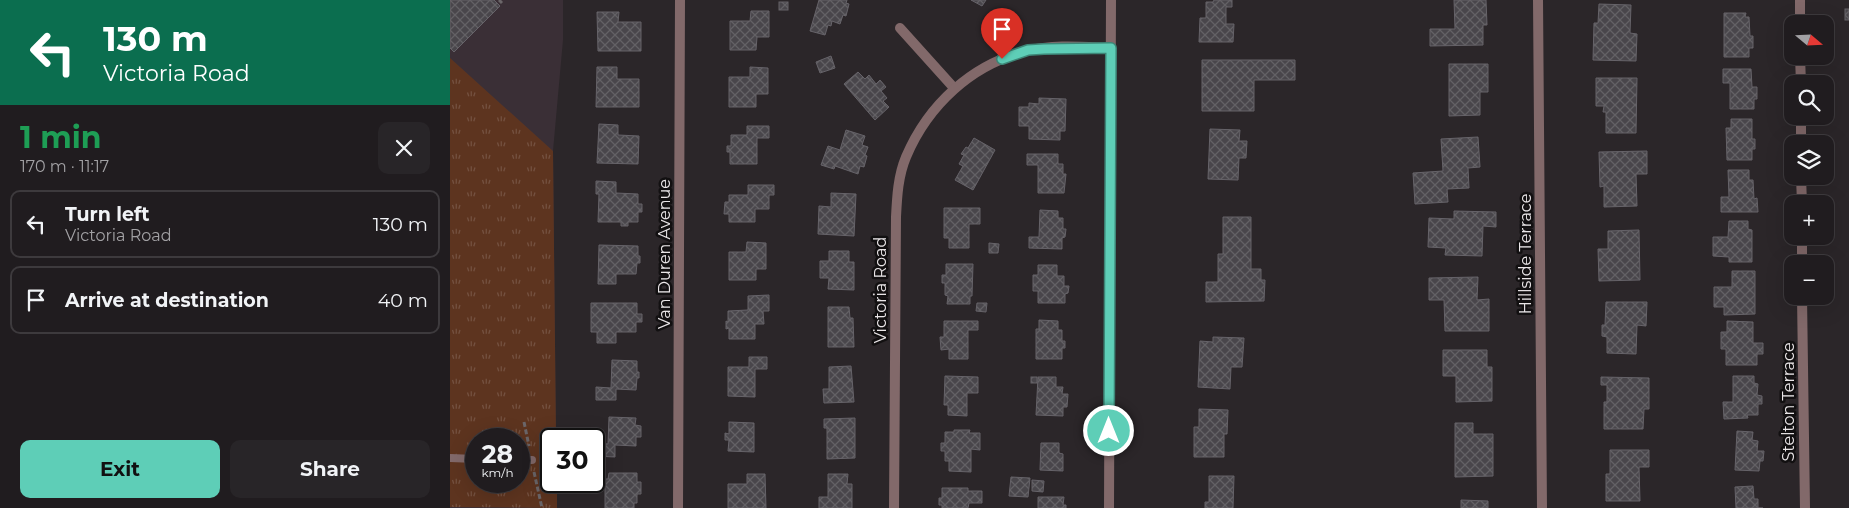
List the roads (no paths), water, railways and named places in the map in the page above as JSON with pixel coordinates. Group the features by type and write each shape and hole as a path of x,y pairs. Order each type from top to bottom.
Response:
{"street":[{"name":"Van Duren Avenue","path":"678,508 680,0"},
{"path":"1109,508 1111,0"},
{"name":"Hillside Terrace","path":"1538,0 1542,508"},
{"path":"1800,0 1800,15"},
{"path":"900,28 954,88"},
{"name":"Victoria Road","path":"894,508 896,217 898,187 906,158 932,112 954,88 976,71 1028,50 1060,47 1111,48"},
{"name":"Stelton Terrace","path":"1802,305 1805,508"}],"lane":[{"path":"450,458 465,459"}]}
